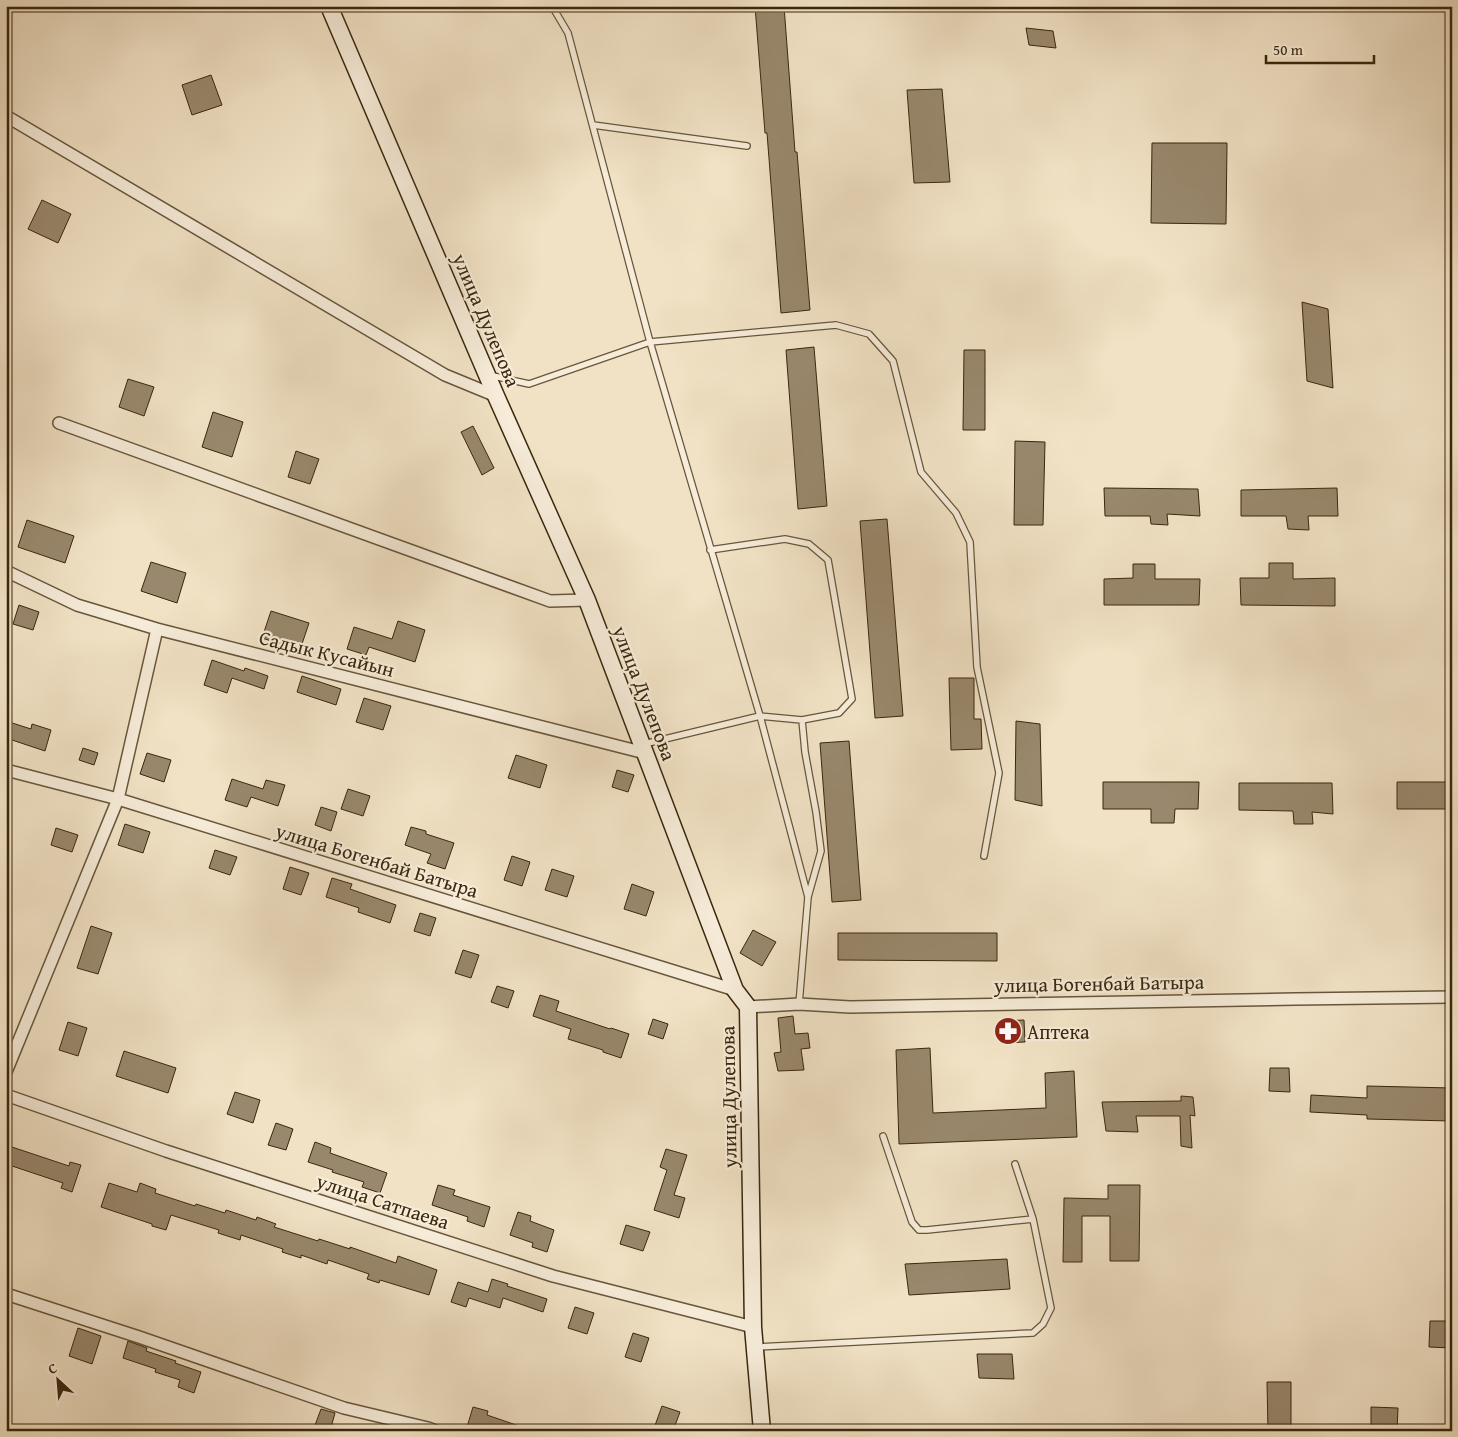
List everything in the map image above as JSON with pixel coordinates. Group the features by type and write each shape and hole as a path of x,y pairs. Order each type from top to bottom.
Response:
{"street":[{"name":"улица Дулепова","path":"329,6 496,396 587,600 735,990 748,1007 753,1327 762,1431"},
{"path":"6,116 445,375 496,396"},
{"path":"59,424 550,601 587,600"},
{"name":"Садык Кусайын","path":"6,571 77,605 157,629 643,749"},
{"path":"6,1072 118,800 157,629"},
{"name":"улица Богенбай Батыра","path":"6,770 118,800 735,990"},
{"name":"улица Богенбай Батыра","path":"748,1007 799,1004 850,1007 1452,997"},
{"name":"улица Сатпаева","path":"6,1095 166,1151 553,1276 753,1327"},
{"path":"6,1294 140,1337 344,1408 436,1431"}],"lane":[{"path":"552,6 568,33 650,342 760,716 808,897"},
{"path":"593,125 747,146"},
{"path":"487,375 529,384 650,342 836,325 868,334 893,362 921,472 956,513 970,542 977,667 999,773 984,856"},
{"path":"643,749 760,716 802,720 839,713 852,700 828,560 809,544 785,539 710,550"},
{"path":"799,1004 808,897 821,851 816,812 804,752 802,720"},
{"path":"883,1136 912,1222 919,1230 1033,1220"},
{"path":"755,1347 1032,1333 1043,1324 1051,1308 1033,1220 1016,1164"}],"building":[{"path":"755,6 784,6 810,310 781,313"},
{"path":"1026,28 1053,31 1056,48 1029,45"},
{"path":"211,75 222,105 192,115 182,85"},
{"path":"942,89 950,182 914,183 907,90"},
{"path":"1152,143 1227,143 1226,224 1151,223"},
{"path":"42,200 71,214 58,243 28,229"},
{"path":"1302,302 1328,309 1333,388 1307,381"},
{"path":"814,347 827,506 798,509 786,350"},
{"path":"964,350 985,350 985,430 963,430"},
{"path":"128,379 154,387 144,416 119,407"},
{"path":"213,412 243,422 232,457 202,447"},
{"path":"473,426 494,468 482,475 461,432"},
{"path":"1015,441 1045,442 1043,525 1014,525"},
{"path":"296,451 319,459 310,484 288,477"},
{"path":"1104,488 1198,489 1200,516 1167,514 1168,525 1151,524 1150,516 1105,516"},
{"path":"1337,488 1338,516 1308,516 1309,530 1288,529 1286,516 1241,516 1241,490"},
{"path":"887,519 903,716 875,718 860,521"},
{"path":"27,520 74,536 65,563 18,547"},
{"path":"151,562 186,573 177,603 141,591"},
{"path":"1269,563 1293,563 1293,579 1335,578 1335,606 1241,605 1240,578 1269,578"},
{"path":"1133,564 1155,564 1155,579 1200,579 1199,605 1104,605 1104,579 1133,578"},
{"path":"19,605 39,612 33,630 13,624"},
{"path":"271,611 309,623 300,650 262,638"},
{"path":"398,621 425,630 415,662 369,647 366,655 347,649 354,627 392,639"},
{"path":"212,660 244,671 245,668 268,676 264,689 232,678 227,693 204,685"},
{"path":"302,676 341,689 336,705 297,692"},
{"path":"949,678 974,678 974,719 981,719 982,749 951,750"},
{"path":"364,698 391,706 383,730 356,722"},
{"path":"6,721 31,729 32,724 51,730 45,751 6,738"},
{"path":"1016,721 1040,724 1042,806 1015,800"},
{"path":"849,741 861,900 832,902 820,743"},
{"path":"83,748 98,753 94,765 79,760"},
{"path":"147,753 171,760 164,782 140,774"},
{"path":"516,755 547,765 540,788 508,778"},
{"path":"617,770 634,775 628,792 612,787"},
{"path":"232,779 263,789 266,780 285,785 278,806 251,797 247,807 225,800"},
{"path":"1103,782 1199,782 1198,809 1175,809 1174,823 1151,823 1151,809 1103,809"},
{"path":"1397,782 1452,782 1452,809 1397,809"},
{"path":"1239,783 1332,783 1333,814 1312,812 1313,824 1294,824 1293,811 1239,810"},
{"path":"348,789 370,796 363,816 341,809"},
{"path":"321,807 337,812 331,831 315,825"},
{"path":"125,824 150,832 143,853 118,845"},
{"path":"411,827 454,843 445,869 427,863 431,854 405,845"},
{"path":"56,828 78,835 72,852 51,845"},
{"path":"215,850 237,857 230,875 209,868"},
{"path":"512,856 530,862 522,886 504,880"},
{"path":"290,867 309,873 301,895 283,889"},
{"path":"552,869 574,876 567,897 545,890"},
{"path":"332,878 352,884 350,889 396,905 390,923 358,912 359,908 326,897"},
{"path":"632,884 654,892 646,916 624,909"},
{"path":"420,913 436,918 430,936 414,931"},
{"path":"91,926 112,933 98,974 77,968"},
{"path":"753,930 776,942 762,966 740,953"},
{"path":"838,933 997,933 997,961 838,960"},
{"path":"463,950 479,955 471,978 455,973"},
{"path":"497,986 514,991 508,1008 491,1002"},
{"path":"540,995 559,1001 556,1011 629,1034 621,1058 568,1039 571,1029 533,1016"},
{"path":"793,1016 795,1034 808,1033 810,1048 801,1049 804,1070 778,1071 774,1053 781,1052 778,1018"},
{"path":"653,1019 668,1024 663,1039 648,1034"},
{"path":"1024,1020 1025,1042 1001,1043 1000,1021"},
{"path":"68,1022 87,1028 78,1056 59,1050"},
{"path":"930,1048 933,1113 1046,1108 1045,1073 1074,1071 1077,1137 899,1144 896,1050"},
{"path":"124,1051 176,1068 168,1093 116,1076"},
{"path":"1270,1068 1289,1068 1290,1092 1269,1091"},
{"path":"1367,1086 1452,1088 1452,1121 1367,1119 1367,1115 1310,1112 1311,1095 1367,1098"},
{"path":"235,1092 260,1100 253,1123 227,1114"},
{"path":"1181,1096 1193,1097 1195,1116 1190,1115 1192,1148 1181,1146 1180,1116 1136,1116 1138,1132 1106,1131 1102,1102 1181,1101"},
{"path":"276,1123 293,1129 286,1150 268,1145"},
{"path":"315,1142 331,1148 330,1153 387,1173 380,1193 362,1187 364,1182 308,1162"},
{"path":"6,1145 69,1166 70,1162 81,1165 72,1192 61,1188 63,1183 6,1164"},
{"path":"666,1149 687,1155 674,1195 685,1198 679,1218 654,1210 667,1170 660,1167"},
{"path":"109,1183 137,1192 140,1183 156,1189 155,1193 195,1206 196,1204 225,1213 226,1210 256,1220 257,1217 276,1224 274,1227 318,1241 319,1239 350,1249 350,1247 396,1263 398,1256 437,1270 429,1295 380,1280 379,1283 367,1279 369,1274 328,1260 327,1264 301,1255 301,1258 282,1252 283,1249 241,1235 240,1240 218,1233 219,1230 171,1215 166,1230 101,1207"},
{"path":"438,1185 455,1190 453,1195 490,1207 484,1227 467,1221 468,1217 432,1205"},
{"path":"1108,1185 1140,1185 1139,1261 1110,1261 1110,1216 1082,1216 1082,1262 1063,1262 1064,1198 1108,1199"},
{"path":"518,1212 531,1216 530,1221 554,1230 547,1252 532,1247 533,1243 510,1235"},
{"path":"626,1225 650,1232 643,1251 620,1244"},
{"path":"1007,1259 1010,1289 909,1295 905,1264"},
{"path":"492,1279 547,1299 543,1312 503,1298 500,1308 469,1298 466,1307 451,1302 458,1282 488,1292"},
{"path":"575,1307 594,1313 587,1334 568,1328"},
{"path":"1430,1321 1452,1321 1452,1348 1429,1347"},
{"path":"78,1328 101,1336 92,1364 69,1356"},
{"path":"633,1333 649,1338 641,1362 625,1357"},
{"path":"128,1341 147,1348 146,1351 201,1372 194,1393 178,1387 180,1380 155,1372 156,1369 123,1358"},
{"path":"977,1354 1012,1354 1014,1379 979,1378"},
{"path":"1267,1382 1291,1382 1291,1431 1268,1431"},
{"path":"662,1406 680,1412 673,1431 653,1431"},
{"path":"473,1407 488,1411 487,1415 528,1429 528,1431 480,1431 467,1427"},
{"path":"1371,1407 1398,1408 1397,1431 1371,1431"},
{"path":"321,1409 335,1413 330,1431 321,1431 314,1428"}],"place":[{"name":"Аптека","path":"1008,1031"}]}
